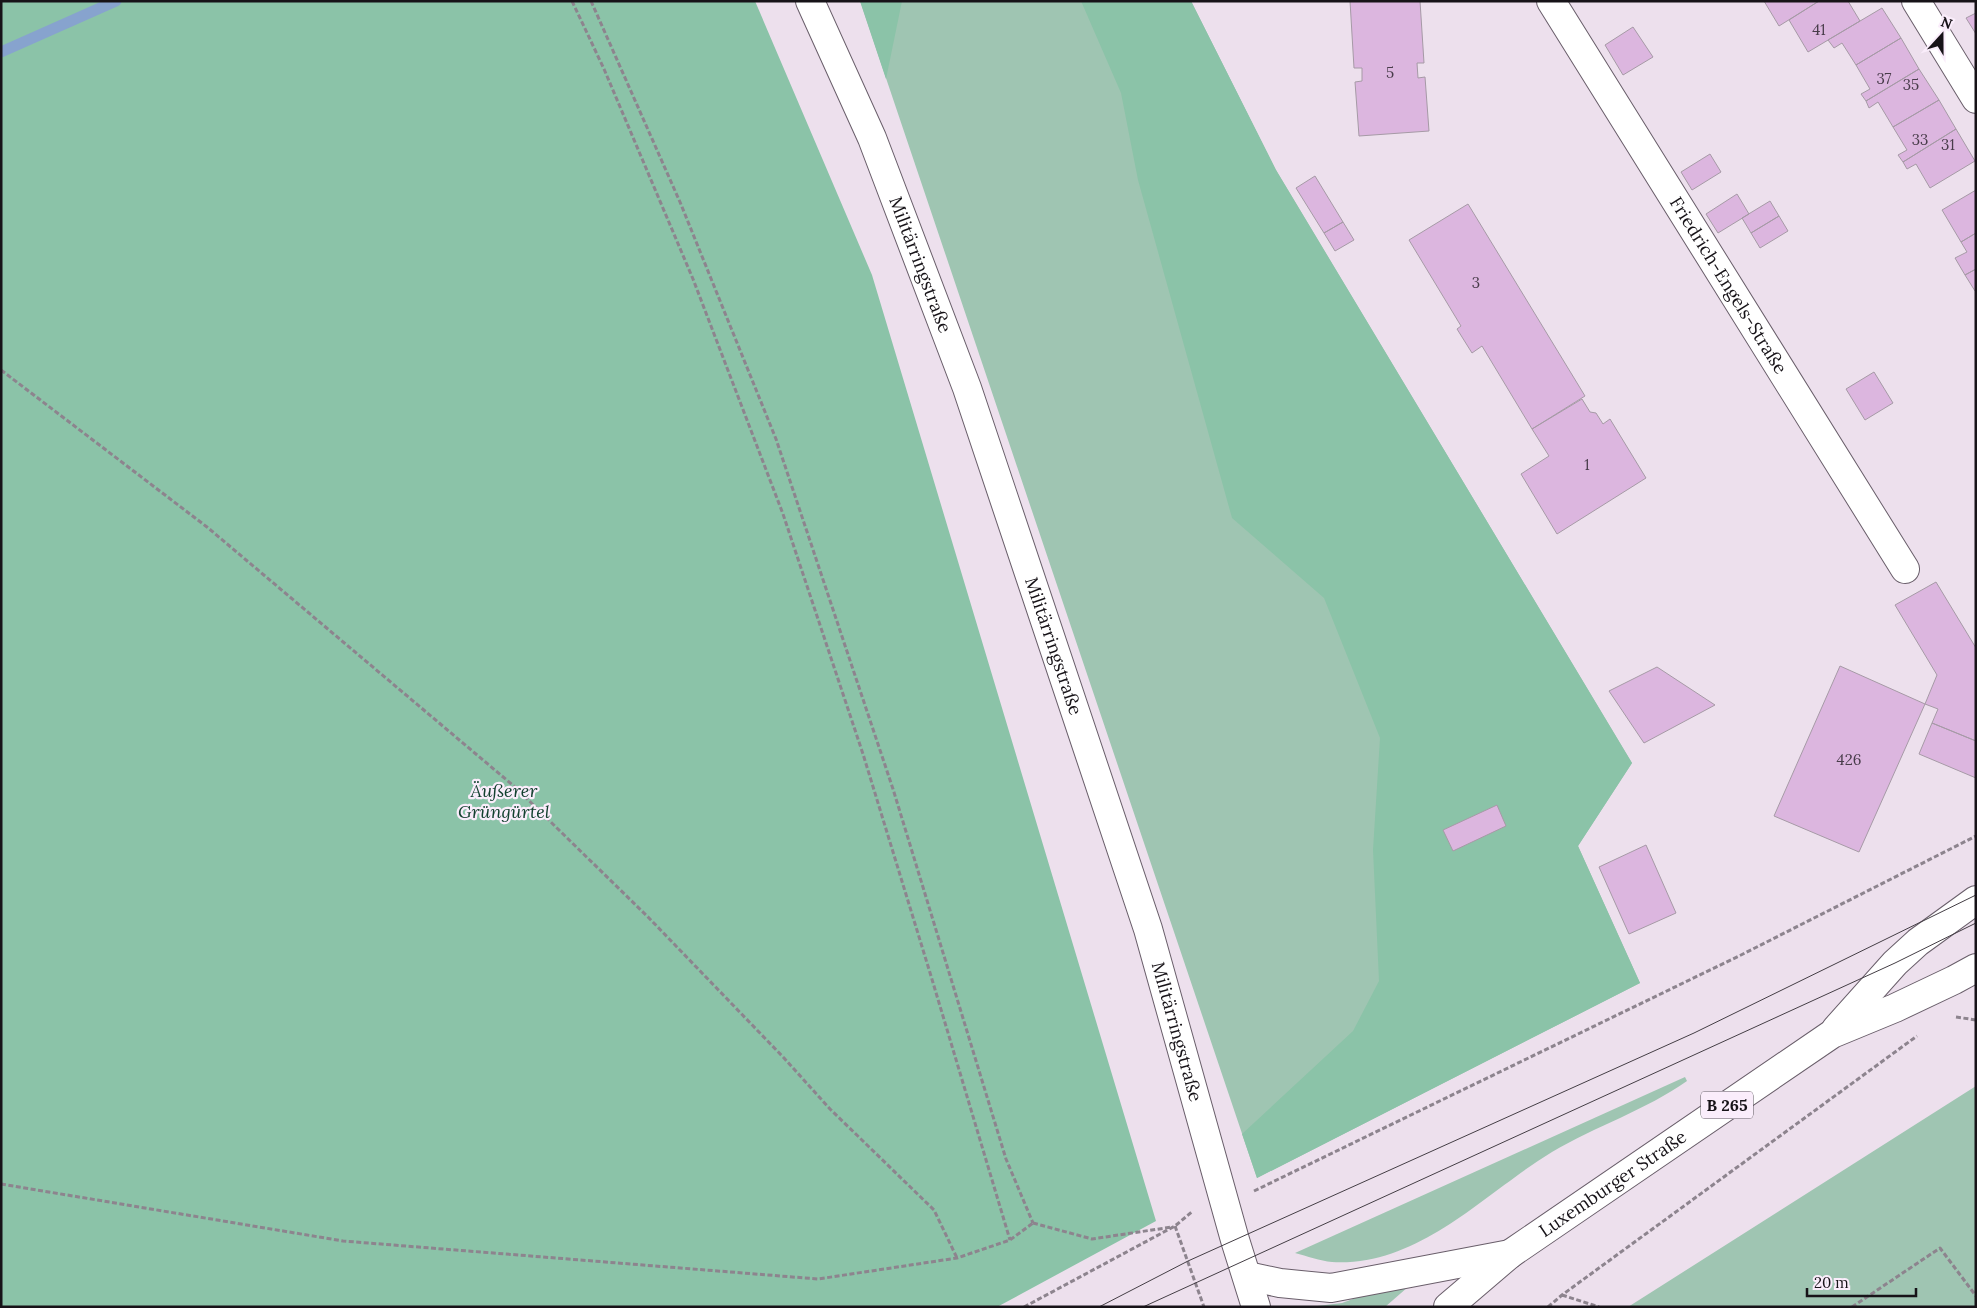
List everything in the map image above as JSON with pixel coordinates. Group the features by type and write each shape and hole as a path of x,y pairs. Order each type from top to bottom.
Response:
{"main road":[{"name":"Militärringstraße","path":"810,1 875,147 967,388 1148,929 1224,1201 1256,1307"},
{"name":"Friedrich-Engels-Straße","path":"1551,1 1905,569"},
{"path":"1916,1 1976,99"},
{"name":"Luxemburger Straße","path":"1832,1034 1895,963 1918,942 1976,900"},
{"name":"Luxemburger Straße","path":"1448,1307 1510,1254 1832,1034 1903,1004 1976,968"},
{"path":"1247,1276 1289,1284 1331,1288 1510,1254"}],"path":[{"path":"572,1 604,68 693,279 783,514 863,754 932,976 1010,1240"},
{"path":"591,1 680,202 776,439 894,789 1006,1159 1033,1223"},
{"path":"1,370 207,528 515,787 649,918 784,1058 830,1109 934,1210 957,1258"},
{"path":"1224,1201 1251,1192 1732,959 1976,836"},
{"path":"1954,1016 1976,1020"},
{"path":"1548,1307 1921,1033"},
{"path":"1,1184 343,1241 818,1279 957,1258 1010,1240 1033,1223"},
{"path":"1033,1223 1092,1239 1175,1226"},
{"path":"1024,1307 1175,1226"},
{"path":"1175,1226 1204,1307"},
{"path":"1852,1307 1940,1248 1976,1296"},
{"path":"1562,1295 1599,1307"}],"green space":[{"name":"Äußerer Grüngürtel","path":"1,1 755,1 872,275 1156,1221 997,1307 1,1307"},
{"path":"860,1 1191,1 1276,170 1632,763 1578,846 1640,983 1257,1178"},
{"path":"860,1 902,1 886,79"},
{"path":"1081,1 1191,1 1276,170 1632,763 1578,846 1640,983 1257,1178 1242,1134 1353,1031 1379,981 1373,850 1380,738 1324,598 1232,518 1138,180 1121,93"},
{"path":"1685,1077 1687,1081 1655,1101 1552,1152 1449,1225 1422,1240 1393,1253 1364,1260 1332,1262 1295,1253"},
{"path":"1976,1086 1976,1307 1628,1307"},
{"path":"1416,1280 1385,1307 1309,1307 1342,1303 1380,1289"}],"building":[{"path":"1350,1 1420,1 1424,63 1417,63 1418,78 1425,77 1429,131 1359,136 1355,82 1362,81 1362,68 1354,68"},
{"path":"1764,1 1819,1 1779,26"},
{"path":"1819,1 1848,1 1860,21 1808,52 1789,20"},
{"path":"1882,8 1901,38 1856,65 1842,43 1834,48 1828,40"},
{"path":"1976,13 1976,34 1966,18"},
{"path":"1633,27 1653,57 1623,75 1605,45"},
{"path":"1901,38 1919,69 1866,101 1861,94 1870,89 1856,65"},
{"path":"1919,69 1939,100 1893,127 1878,102 1869,108 1866,101"},
{"path":"1939,100 1956,129 1903,162 1898,155 1907,150 1893,127"},
{"path":"1956,129 1975,161 1930,188 1916,164 1907,169 1903,162"},
{"path":"1710,154 1721,172 1692,190 1681,172"},
{"path":"1315,176 1343,222 1324,233 1296,188"},
{"path":"1976,190 1976,233 1961,242 1942,210"},
{"path":"1737,194 1749,214 1718,233 1706,214"},
{"path":"1770,201 1779,216 1751,233 1742,218"},
{"path":"1468,204 1585,396 1532,429 1482,346 1472,353 1457,329 1461,326 1409,240"},
{"path":"1779,216 1788,231 1760,248 1751,233"},
{"path":"1343,222 1354,240 1335,251 1324,233"},
{"path":"1976,233 1976,269 1965,275 1955,258 1967,252 1961,242"},
{"path":"1976,269 1976,291 1975,291 1965,275"},
{"path":"1874,372 1893,403 1865,420 1846,389"},
{"path":"1582,399 1590,412 1596,413 1603,424 1610,419 1646,478 1557,534 1521,474 1549,456 1532,429"},
{"path":"1936,582 1976,648 1976,741 1932,723 1938,709 1925,704 1937,675 1895,605"},
{"path":"1840,666 1925,704 1859,852 1774,816"},
{"path":"1657,667 1715,705 1644,743 1609,691"},
{"path":"1932,723 1976,741 1976,778 1919,754"},
{"path":"1497,805 1506,826 1453,851 1443,830"},
{"path":"1646,845 1676,913 1629,934 1599,867"}],"waterway":[{"path":"1,52 116,1"}],"tram line":[{"path":"1099,1307 1188,1261 1694,1033 1976,895"},
{"path":"1143,1307 1895,963 1976,923"}]}
